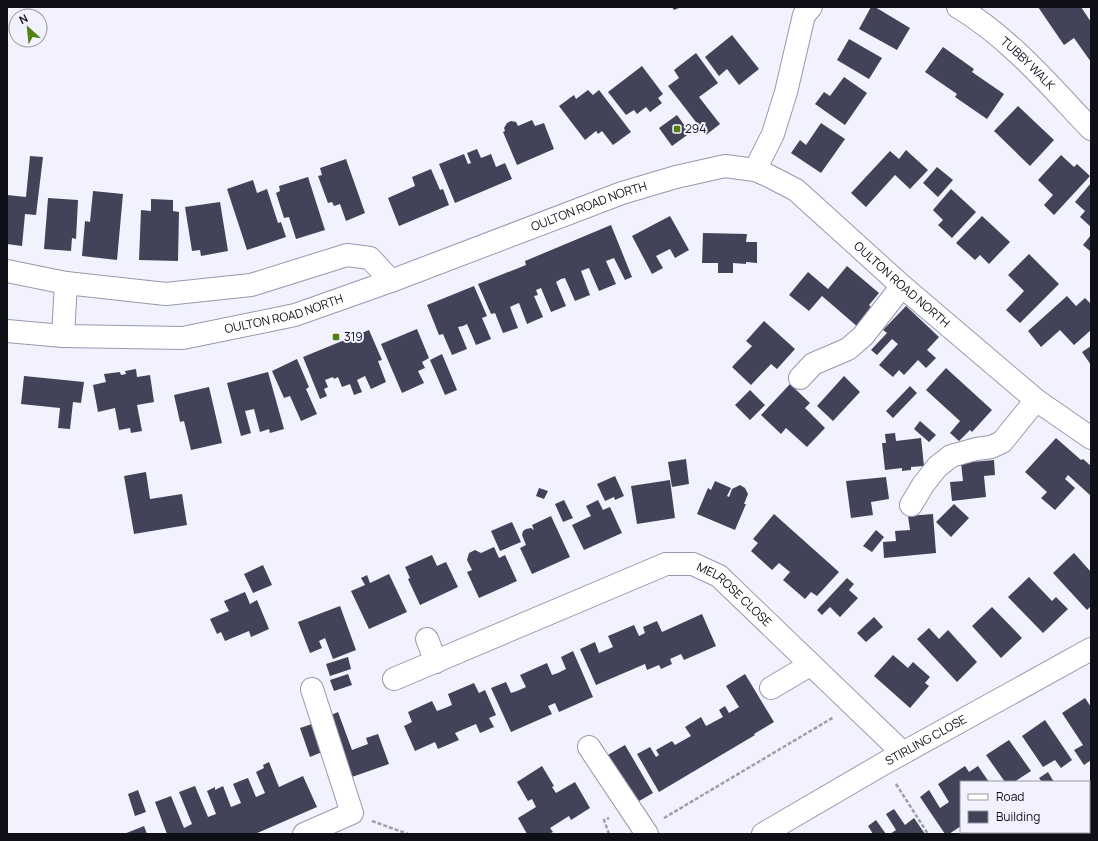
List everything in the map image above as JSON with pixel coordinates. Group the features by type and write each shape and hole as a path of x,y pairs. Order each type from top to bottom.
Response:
{"street":[{"name":"TUBBY WALK","path":"958,7 977,18 1026,60 1091,129"},
{"path":"755,170 773,134 784,99 804,10"},
{"name":"OULTON ROAD NORTH","path":"7,331 63,336 183,338 295,316 622,193 676,177 725,166 755,170 796,190 902,286 1036,400 1091,438"},
{"path":"7,271 66,283 166,294 251,285 347,255 370,258 391,281"},
{"path":"63,336 66,283"},
{"path":"800,378 813,364 848,349 864,336 902,286"},
{"path":"912,505 923,485 937,467 951,456 976,448 991,447 1002,442 1036,400"},
{"name":"MELROSE CLOSE","path":"394,680 666,564 693,564 719,576 903,754"},
{"path":"427,639 436,662"},
{"name":"STIRLING CLOSE","path":"763,834 883,764 1091,650"},
{"path":"771,688 810,664"},
{"path":"304,834 352,813 312,689"},
{"path":"589,747 645,832"}],"path":[{"path":"645,832 853,706"},
{"path":"883,764 928,834"},
{"path":"352,813 408,834"}],"building":[{"path":"672,7 681,7 674,10"},
{"path":"871,7 875,7 910,28 897,50 859,29"},
{"path":"1038,7 1081,7 1091,22 1091,62 1074,38 1064,45"},
{"path":"732,35 759,69 739,85 727,69 719,76 705,57"},
{"path":"849,39 882,58 869,79 837,60"},
{"path":"943,47 974,69 972,72 1004,94 987,119 955,97 957,94 925,72"},
{"path":"696,53 718,83 699,97 720,124 706,135 668,86 679,78 674,70"},
{"path":"642,66 663,94 658,98 662,103 650,112 646,107 637,114 634,110 626,115 608,92"},
{"path":"844,77 867,93 845,125 815,104 824,92 830,96"},
{"path":"588,90 593,95 599,90 631,132 613,145 602,131 598,134 596,131 585,140 559,106 574,95 576,99"},
{"path":"1018,106 1054,140 1030,166 994,131"},
{"path":"677,115 690,133 672,146 659,128"},
{"path":"532,120 535,126 544,123 554,149 517,165 503,132 505,131 504,128 507,123 511,121 516,122 518,126"},
{"path":"821,123 845,139 821,173 791,153 800,140 806,145"},
{"path":"477,149 481,158 491,154 496,167 505,163 512,179 455,203 439,164 464,154 468,164 471,163 467,153"},
{"path":"906,150 928,170 910,189 895,175 866,207 851,193 890,151 899,159"},
{"path":"1061,155 1074,167 1077,164 1090,176 1054,215 1044,205 1053,195 1038,180"},
{"path":"30,156 43,157 36,215 25,214 22,246 7,244 7,195 26,197"},
{"path":"346,159 365,213 346,221 340,204 334,206 332,202 328,203 318,176 322,175 320,168"},
{"path":"937,167 953,180 938,197 923,183"},
{"path":"431,169 440,190 443,189 449,205 399,226 388,198 415,186 412,177"},
{"path":"308,177 325,230 296,239 289,217 284,218 276,193 280,191 279,186"},
{"path":"253,180 257,193 267,189 278,223 281,222 286,237 247,250 227,189"},
{"path":"1091,183 1091,227 1080,217 1085,211 1075,202"},
{"path":"951,189 976,212 952,238 938,225 943,220 933,210"},
{"path":"93,191 123,194 117,260 82,256 85,221 90,222"},
{"path":"48,198 78,200 76,239 72,238 71,251 44,249"},
{"path":"151,199 173,200 173,211 179,212 178,261 139,260 141,210 151,211"},
{"path":"220,202 228,251 201,256 200,250 192,251 185,207"},
{"path":"670,216 689,250 675,258 670,249 656,256 663,268 652,274 632,236"},
{"path":"982,216 1010,242 989,264 980,255 975,260 956,243"},
{"path":"611,225 632,277 625,280 614,258 606,261 616,284 599,291 589,268 581,271 590,295 575,301 565,278 561,279 556,282 566,306 551,312 541,288 536,290 538,295 534,296 543,317 527,324 519,303 514,305 510,307 518,328 503,333 495,313 491,314 478,284 526,265 525,261"},
{"path":"703,233 747,234 746,242 757,242 757,263 733,263 733,273 718,273 718,263 702,263"},
{"path":"1091,235 1091,251 1090,251 1083,245"},
{"path":"1029,254 1059,284 1020,323 1006,310 1024,291 1008,275"},
{"path":"847,266 879,293 869,305 874,310 859,328 822,296 809,311 789,295 808,272 828,289"},
{"path":"474,286 487,316 482,318 491,339 476,345 467,324 458,327 467,349 452,355 443,334 439,335 427,305"},
{"path":"1067,296 1076,306 1085,298 1091,304 1091,330 1074,345 1060,330 1041,347 1028,331"},
{"path":"906,306 939,337 927,350 936,358 926,368 918,360 904,375 899,370 893,377 879,365 898,344 892,339 877,355 871,350 887,333 883,330"},
{"path":"764,321 795,349 777,369 771,364 751,385 732,367 752,346 746,341"},
{"path":"417,329 429,358 422,362 425,368 418,371 424,383 402,393 381,344"},
{"path":"369,330 382,360 378,361 386,382 371,389 365,376 357,380 362,392 354,395 350,384 342,387 338,377 334,379 333,377 325,380 328,387 324,389 327,396 320,399 303,357"},
{"path":"1091,346 1091,365 1082,352"},
{"path":"442,354 457,390 445,395 430,360"},
{"path":"297,359 309,387 306,389 317,414 301,421 290,396 284,398 272,371"},
{"path":"946,368 992,410 972,432 970,430 959,441 950,433 960,421 926,390"},
{"path":"136,369 137,377 150,375 154,402 137,405 142,431 131,433 130,428 119,430 115,408 98,412 93,385 106,382 104,374 120,372 121,375 126,374 125,371"},
{"path":"268,372 284,429 270,433 269,429 260,432 254,409 245,411 251,433 241,436 227,383"},
{"path":"24,376 84,382 81,403 73,402 70,429 58,428 60,408 21,404"},
{"path":"844,376 860,392 833,421 817,406"},
{"path":"790,384 810,403 805,408 825,428 807,447 786,428 781,434 761,415"},
{"path":"910,386 917,393 893,418 886,411"},
{"path":"209,387 222,443 191,450 184,421 180,422 174,395"},
{"path":"750,390 765,405 750,420 735,405"},
{"path":"920,421 936,435 929,442 914,429"},
{"path":"895,433 896,441 921,438 924,466 911,467 911,470 902,471 902,468 885,470 882,443 886,443 885,434"},
{"path":"1056,438 1081,460 1083,459 1091,466 1091,496 1068,475 1065,479 1075,488 1055,510 1041,498 1047,492 1025,472"},
{"path":"686,459 689,484 672,487 668,462"},
{"path":"994,460 995,475 984,476 986,497 952,501 950,482 963,481 961,463"},
{"path":"146,472 150,499 182,494 187,525 134,534 124,476"},
{"path":"615,476 624,496 615,500 614,497 605,501 597,484"},
{"path":"886,477 889,499 871,502 873,515 851,518 846,481"},
{"path":"670,480 675,518 637,524 631,486"},
{"path":"715,481 731,488 727,496 729,497 732,489 740,485 745,488 748,494 744,504 746,504 735,530 697,514 708,488 711,490"},
{"path":"539,488 548,491 544,499 536,496"},
{"path":"564,500 573,518 563,522 555,504"},
{"path":"598,500 603,510 610,507 622,533 584,550 572,525 591,516 586,506"},
{"path":"954,504 969,518 951,537 936,522"},
{"path":"774,514 839,572 817,596 811,592 805,599 783,580 790,572 779,563 772,570 751,551 758,543 753,539"},
{"path":"933,514 936,553 884,558 883,542 896,541 895,531 910,530 908,516"},
{"path":"551,516 570,557 532,574 520,548 526,545 522,535 523,531 531,528 534,530 532,525"},
{"path":"512,522 521,542 500,551 491,531"},
{"path":"876,530 884,537 872,552 863,546"},
{"path":"494,547 499,558 505,555 517,581 479,598 467,572 472,570 467,560 469,553 475,550 481,553"},
{"path":"1074,553 1091,572 1091,606 1087,610 1053,573"},
{"path":"432,555 437,566 446,562 458,587 420,605 408,579 410,578 405,567"},
{"path":"263,565 272,585 253,593 244,574"},
{"path":"389,574 407,612 369,629 351,591 365,585 361,578 367,575 370,583"},
{"path":"1029,577 1052,601 1056,597 1068,609 1043,633 1008,597"},
{"path":"847,578 854,584 849,590 858,598 840,617 830,607 822,615 817,610"},
{"path":"245,592 250,604 257,600 269,629 251,637 249,631 225,641 221,632 217,634 210,619 229,611 224,601"},
{"path":"340,606 356,650 333,659 325,638 319,641 322,648 310,653 298,622"},
{"path":"992,607 1022,638 1001,658 972,626"},
{"path":"702,614 716,646 684,660 681,654 670,659 672,664 661,669 659,665 647,670 645,664 596,685 580,649 595,642 599,653 613,647 608,636 634,625 639,636 645,633 643,627 657,621 662,632"},
{"path":"874,617 883,627 866,642 857,633"},
{"path":"929,628 939,639 948,630 977,662 957,682 917,639"},
{"path":"573,651 593,697 559,712 555,703 548,706 552,714 511,732 491,688 506,682 511,693 526,687 520,675 547,663 552,675 558,673 566,669 561,657"},
{"path":"893,655 908,668 913,662 930,677 925,683 929,686 910,708 874,676"},
{"path":"348,657 351,669 330,676 326,664"},
{"path":"348,674 352,685 334,691 330,680"},
{"path":"745,674 774,722 754,734 755,735 659,792 637,754 650,747 656,757 659,755 656,750 672,741 675,745 691,736 685,727 701,717 706,726 723,717 719,710 725,706 729,713 739,707 726,686"},
{"path":"474,683 479,693 485,690 496,715 489,718 494,727 480,733 476,724 455,733 459,740 438,749 435,742 415,751 404,726 412,722 408,712 432,701 437,711 452,705 448,694"},
{"path":"1085,698 1091,707 1091,760 1084,765 1074,750 1083,745 1062,713"},
{"path":"338,712 352,750 368,744 366,738 378,734 389,764 349,778 327,717"},
{"path":"1045,720 1072,760 1061,768 1055,760 1043,767 1022,736"},
{"path":"312,724 322,752 310,757 300,728"},
{"path":"1009,740 1031,771 1016,781 1004,781 986,755"},
{"path":"625,745 653,793 634,804 606,756"},
{"path":"269,762 279,787 303,776 317,807 255,834 167,834 155,802 171,796 184,828 192,824 179,792 195,786 208,817 216,814 207,791 215,787 215,790 223,786 231,807 241,803 233,784 240,781 248,778 256,797 265,793 256,772 264,768 263,765"},
{"path":"542,766 554,786 552,787 556,793 575,782 590,808 571,820 569,816 550,828 553,832 549,834 527,834 518,818 536,807 532,799 528,801 517,782"},
{"path":"965,766 969,772 978,766 988,781 960,781 960,827 949,834 945,834 920,797 929,790 940,808 949,802 938,784"},
{"path":"1048,772 1053,781 1041,781 1039,778"},
{"path":"138,790 146,812 135,816 128,794"},
{"path":"894,809 905,825 914,818 925,834 890,834 896,830 886,814"},
{"path":"876,820 886,834 873,834 868,826"},
{"path":"144,826 147,834 124,834"}],"place":[{"name":"294","path":"677,129"},
{"name":"319","path":"336,337"}]}
